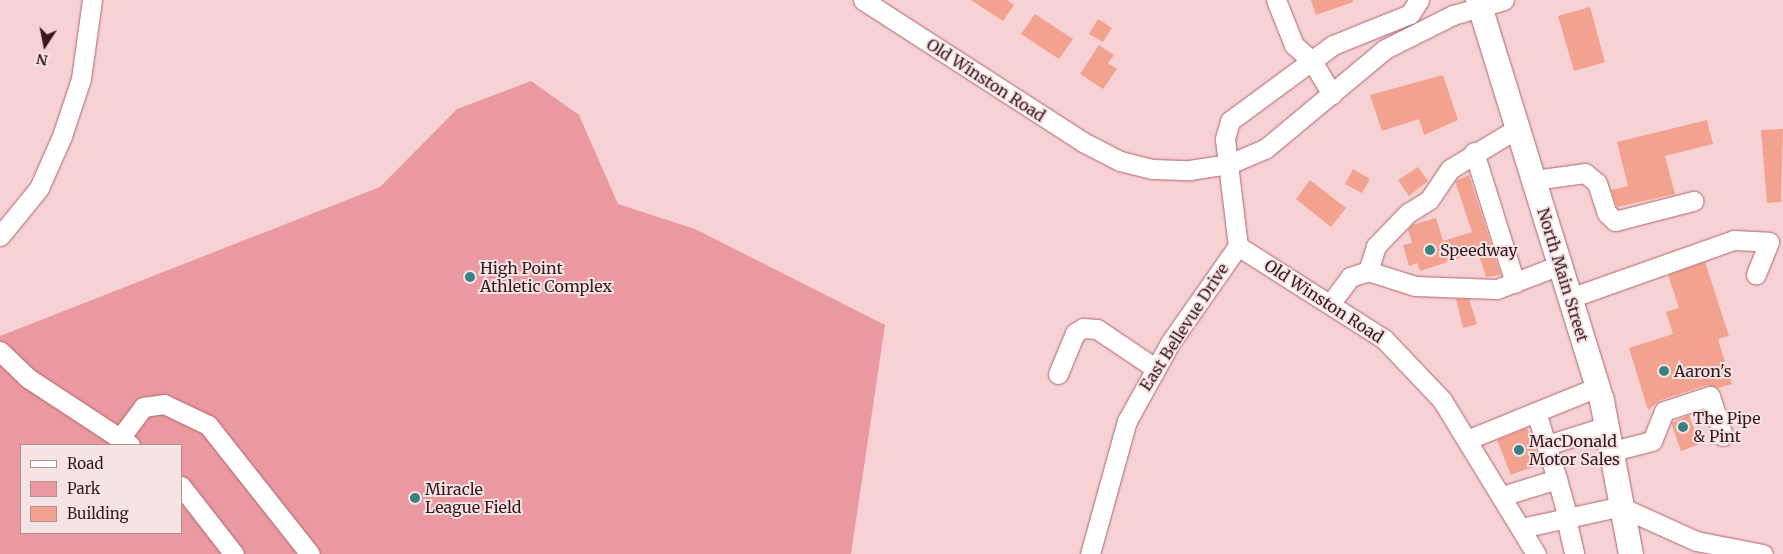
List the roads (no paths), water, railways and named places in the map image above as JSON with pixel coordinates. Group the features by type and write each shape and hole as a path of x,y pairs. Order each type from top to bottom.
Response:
{"main road":[{"name":"North Main Street","path":"1479,4 1598,387 1613,451 1631,554"}],"street":[{"path":"0,236 39,188 62,136 81,79 92,0"},
{"name":"Old Winston Road","path":"863,0 1083,142 1120,161 1153,169 1229,164 1265,149 1385,49 1479,4 1504,0"},
{"path":"1276,0 1294,44 1312,61 1332,94"},
{"path":"1238,246 1225,139 1230,122 1283,78 1312,61 1333,45 1410,14 1420,0"},
{"path":"1368,271 1376,246 1408,213 1429,200 1450,169 1474,152 1518,128"},
{"path":"1474,152 1516,283"},
{"path":"1534,180 1585,173 1597,183 1607,214 1615,221 1693,201"},
{"path":"1570,298 1734,240 1770,242 1756,275"},
{"name":"Old Winston Road","path":"1238,246 1384,339 1442,400 1469,439 1536,554"},
{"name":"East Bellevue Drive","path":"1090,554 1127,421 1155,368 1238,246"},
{"path":"1330,304 1350,277 1368,271 1416,286 1497,289 1560,264"},
{"path":"1058,374 1075,333 1083,328 1097,329 1155,368"},
{"path":"0,351 28,378 125,442 143,407 164,404 208,425 310,554"},
{"path":"1469,439 1598,387"},
{"path":"1613,451 1652,441 1664,411 1710,396 1723,436"},
{"path":"1536,412 1557,479 1574,554"},
{"path":"1547,445 1607,426"},
{"path":"1502,496 1557,479"},
{"path":"182,487 234,554"},
{"path":"1521,528 1623,507 1696,541 1763,554"}],"place":[{"name":"Speedway","path":"1430,250"},
{"name":"High Point Athletic Complex","path":"470,277"},
{"name":"Aaron's","path":"1664,371"},
{"name":"The Pipe & Pint","path":"1683,427"},
{"name":"MacDonald Motor Sales","path":"1519,450"},
{"name":"Miracle League Field","path":"415,498"}]}
